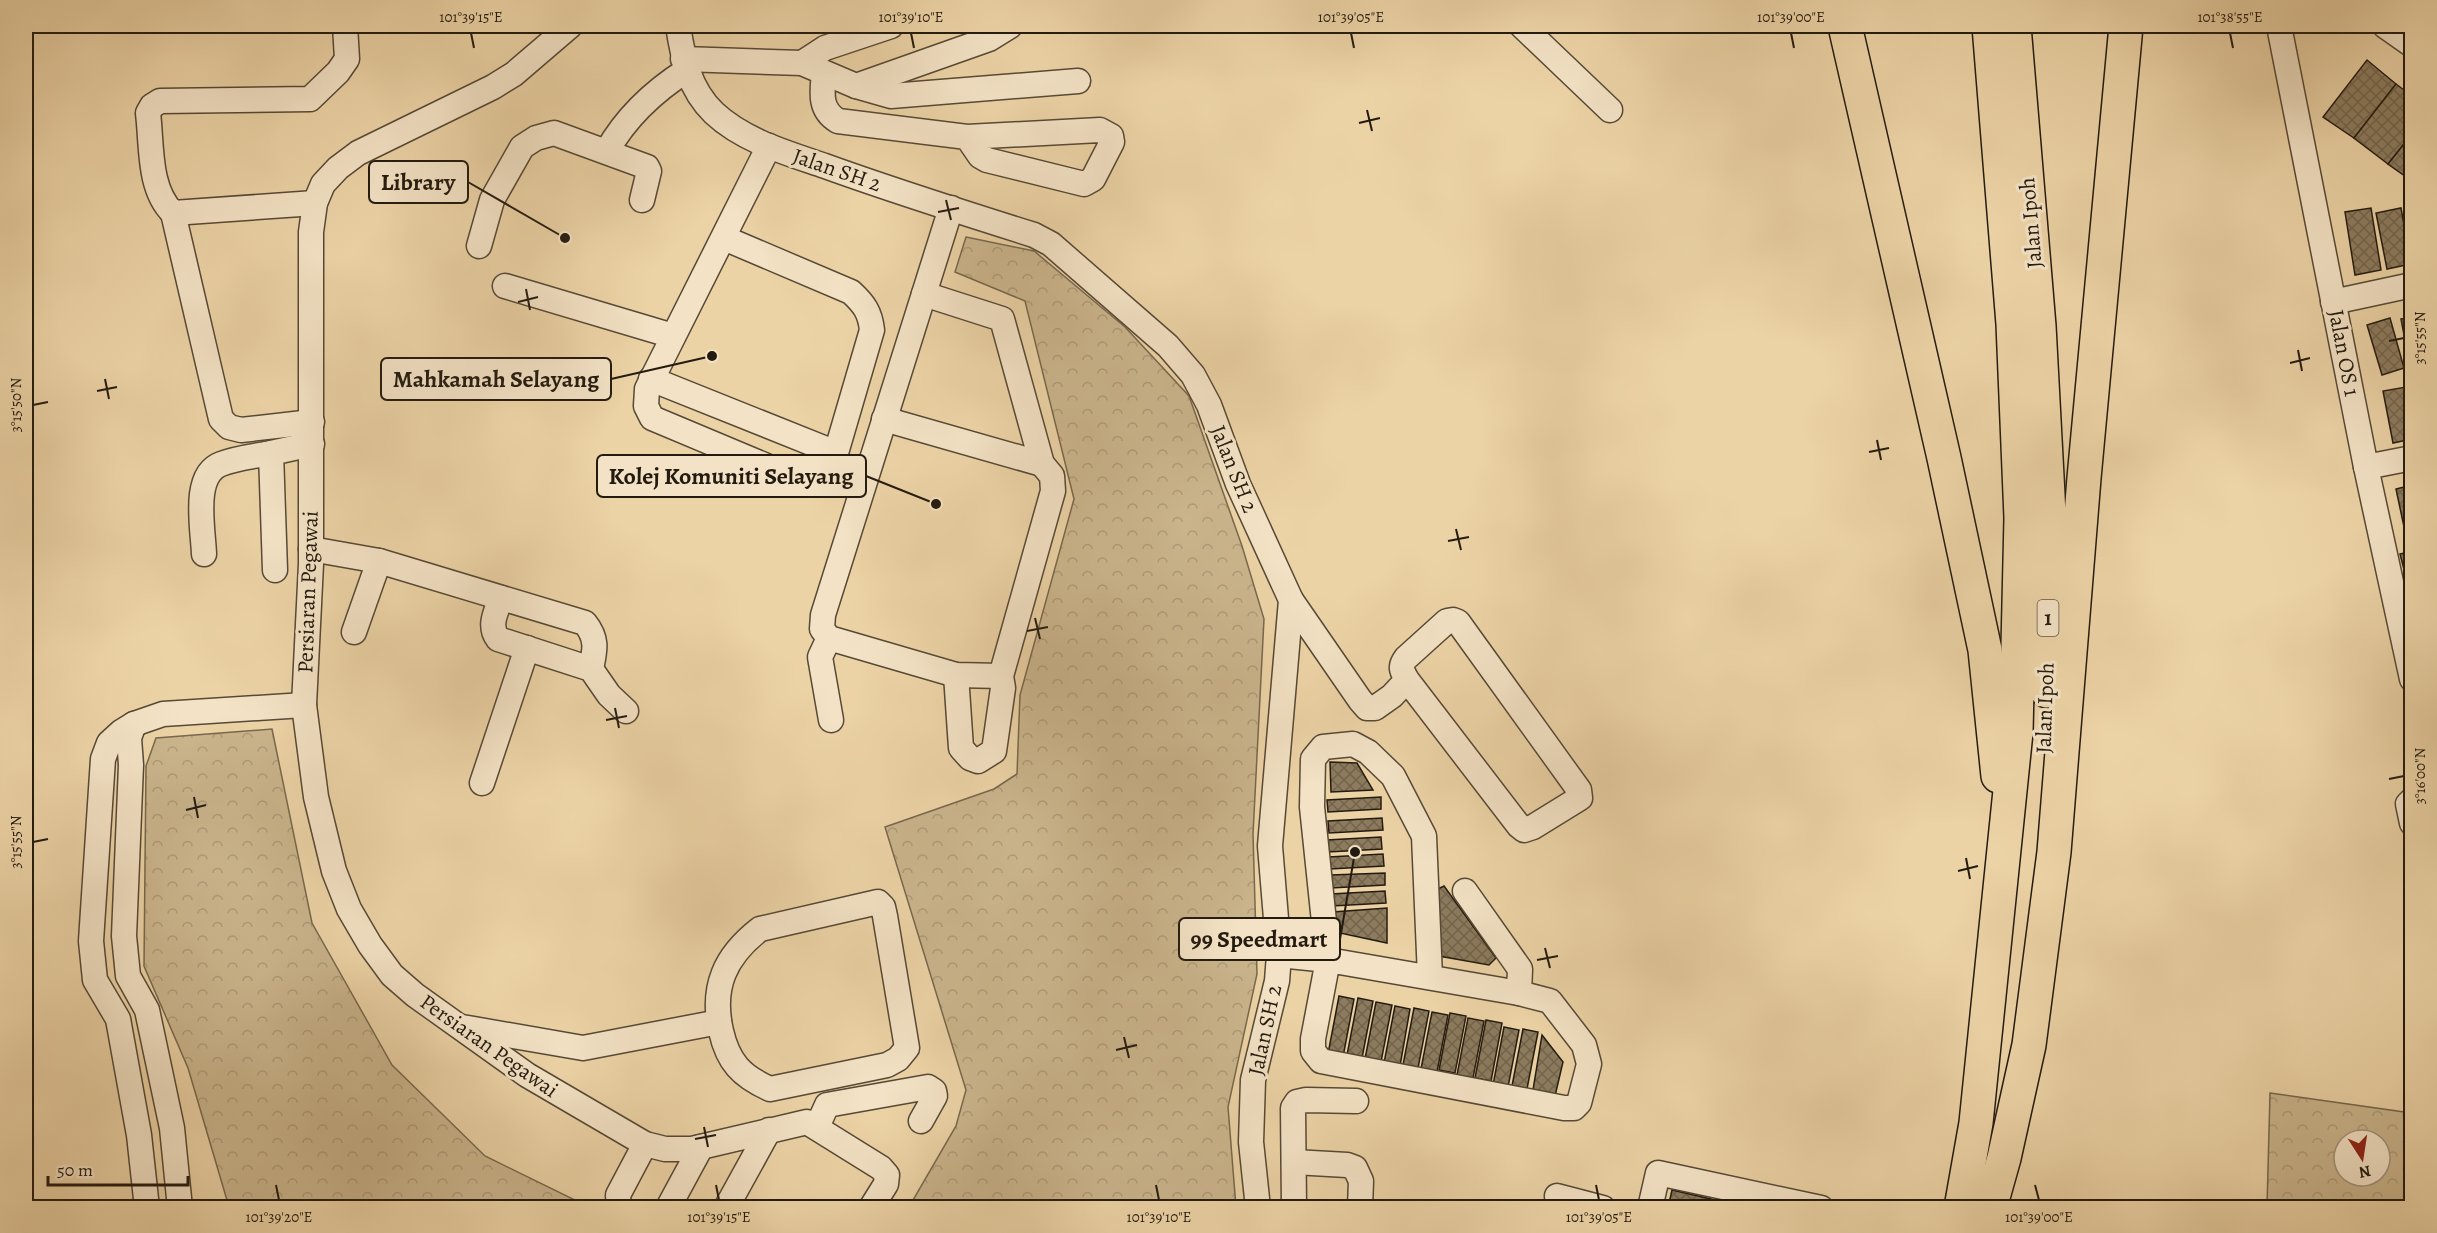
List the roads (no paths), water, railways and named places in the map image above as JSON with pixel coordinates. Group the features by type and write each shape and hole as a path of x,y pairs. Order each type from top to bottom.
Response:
{"highway":[{"path":"1845,26 1942,446 1985,650 2005,834"},
{"name":"Jalan Ipoh","path":"1961,1208 1976,1123 2016,732 2021,518 2013,324 1989,26"},
{"name":"Jalan Ipoh","path":"1985,1208 2014,1048 2032,909 2046,722 2048,491 2039,326 2014,26"},
{"path":"1990,1208 2029,1045 2054,852 2084,478 2126,26"}],"street":[{"path":"312,433 241,430 229,427 221,419 173,213 164,204 157,188 148,113 152,106 160,101 310,99 338,72 347,59 345,26"},
{"name":"Persiaran Pegawai","path":"570,26 514,74 493,87 358,153 338,168 323,184 315,203 311,232 312,433 304,705 316,797 333,871 349,909 370,945 392,975 415,995 527,1075 645,1144"},
{"name":"Jalan SH 2","path":"678,26 685,65 697,90 714,112 741,131 769,146 1034,236 1051,244 1168,346 1192,375 1209,405 1238,484 1291,600 1270,846 1279,955 1277,981 1253,1080 1251,1142 1258,1208"},
{"path":"802,63 825,48 863,31 891,26"},
{"path":"856,86 989,39 1010,26"},
{"path":"1522,26 1610,110"},
{"name":"Jalan OS 1","path":"2279,26 2366,467 2407,633 2412,679"},
{"path":"2385,26 2412,45"},
{"path":"607,151 618,132 660,87 685,65 802,63 856,86 891,96 1078,81"},
{"path":"824,73 823,102 831,117 838,122 967,137 1101,130 1111,136 1112,142 1093,179 1084,184 987,160 980,156 967,137"},
{"path":"479,246 492,200 522,147 536,138 554,133 647,167 649,171 642,200"},
{"path":"724,238 851,292 865,304 871,318 872,330 836,453 824,476 818,481 807,483 652,418 646,406 647,388 651,379 769,146"},
{"path":"173,213 315,203"},
{"path":"951,208 823,615 822,629 829,638 956,675 1001,676"},
{"path":"2333,302 2412,285"},
{"path":"505,286 673,336"},
{"path":"924,294 1002,319 1042,464 1052,476 1053,491 1001,676 1003,688 994,751 978,760 970,759 961,748 956,675"},
{"path":"651,379 836,453"},
{"path":"884,419 1042,464"},
{"path":"204,554 202,486 209,472 220,464 271,453 312,433"},
{"path":"271,453 275,570"},
{"path":"2366,467 2412,458"},
{"path":"310,549 379,561 585,623 594,633 597,644 591,669"},
{"path":"354,632 379,561"},
{"path":"501,598 493,625 493,632 498,639 591,669 609,695 626,711"},
{"path":"1291,600 1359,700 1367,708 1375,708 1392,696 1407,680"},
{"path":"1447,621 1458,622 1579,790 1580,798 1533,827 1524,830 1407,680 1401,664 1406,658 1447,621"},
{"path":"829,638 820,657 831,720"},
{"path":"482,783 527,648"},
{"path":"147,1208 140,1135 118,1019 95,980 91,941 103,759 109,743 134,724 163,714 304,705"},
{"path":"134,724 129,738 124,936 128,976 147,1010 172,1128 180,1208"},
{"path":"1279,955 1328,960 1430,977 1550,1001 1595,1045 1579,1103 1574,1108 1564,1108 1321,1061 1314,1051 1313,1039 1328,960 1312,807 1313,759 1323,747 1353,744 1368,752 1393,776 1424,836 1430,977"},
{"path":"2412,800 2408,804 2412,823"},
{"path":"1465,891 1520,969 1519,993"},
{"path":"878,902 883,907 906,1034 907,1048 898,1059 887,1065 770,1089 751,1081 726,1053 719,1022 717,1002 720,983 734,954 744,941 760,929 878,902"},
{"path":"459,1026 583,1048 719,1022"},
{"path":"817,1127 827,1105 928,1087 934,1091 935,1096 921,1121"},
{"path":"1294,1208 1293,1108 1297,1102 1306,1100 1356,1101"},
{"path":"619,1208 618,1195 645,1144 665,1149 701,1147 807,1122 881,1168 887,1175 886,1184 871,1208"},
{"path":"726,1208 769,1130"},
{"path":"668,1208 701,1147"},
{"path":"1294,1162 1347,1165 1355,1168 1361,1181 1360,1208"},
{"path":"1650,1208 1658,1173 1821,1208"},
{"path":"1557,1196 1603,1208"}],"place":[{"name":"Library","path":"565,238"},
{"name":"Mahkamah Selayang","path":"712,356"},
{"name":"Kolej Komuniti Selayang","path":"936,504"},
{"name":"99 Speedmart","path":"1355,852"}]}
